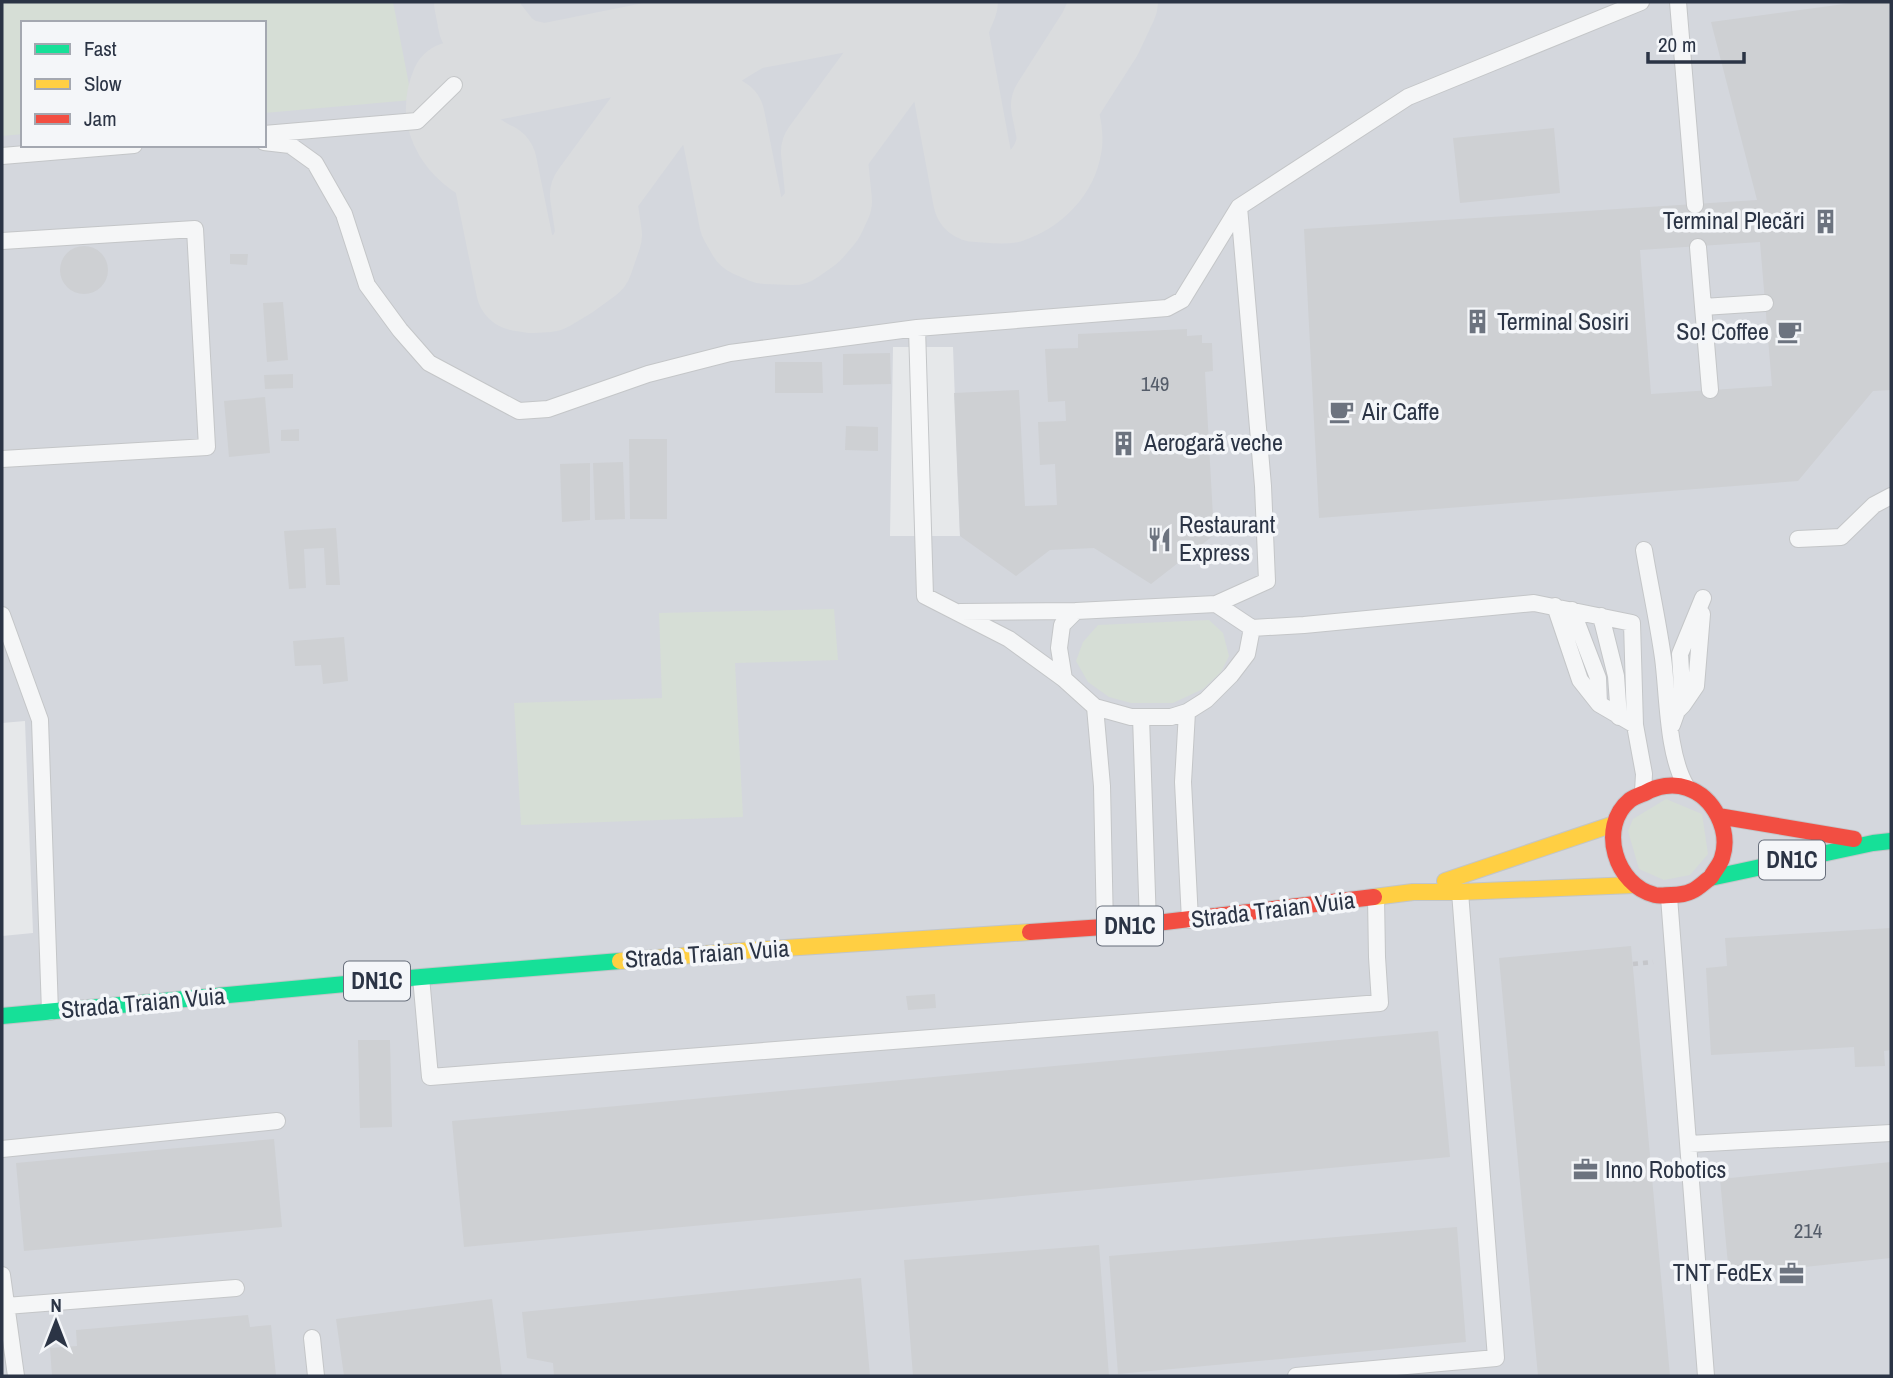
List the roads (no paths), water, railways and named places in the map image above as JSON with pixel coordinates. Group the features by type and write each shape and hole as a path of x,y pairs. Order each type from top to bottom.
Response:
{"main road":[{"path":"1633,885 1618,867 1612,846 1614,824 1626,803 1643,792 1666,785 1687,788 1706,799 1718,816"},
{"name":"DN1C","path":"1711,877 1721,858 1723,847 1724,836 1718,816 1873,843"},
{"name":"Strada Traian Vuia","path":"2,1016 421,977 753,950 1105,928 1190,920 1413,891 1614,824"},
{"name":"DN1C","path":"1669,897 1692,891 1711,877 1891,841"},
{"name":"Strada Traian Vuia","path":"1413,891 1460,892 1633,885 1650,894 1669,897"}],"lane":[{"path":"266,142 290,145 315,163 344,214 367,285 400,330 429,363 519,411 548,409 648,374 730,353 917,328 1167,308 1182,300 1239,207 1408,97 1641,2"},
{"path":"1678,2 1695,205"},
{"path":"266,134 417,121 454,85"},
{"path":"2,156 110,147"},
{"path":"957,612 1076,611 1216,604 1266,581 1262,486 1239,207"},
{"path":"2,240 195,229 207,447 2,459"},
{"path":"1698,247 1710,390"},
{"path":"1703,307 1765,303"},
{"path":"917,328 925,596 1009,639 1064,679 1095,707 1131,717 1171,717 1187,712 1206,700 1247,654 1252,628"},
{"path":"1798,539 1840,537 1874,505 1891,496"},
{"path":"1644,550 1678,772 1687,788"},
{"path":"1671,727 1682,705 1680,653 1703,598"},
{"path":"1216,604 1252,628 1534,603 1632,623 1635,725 1644,774 1643,792"},
{"path":"1555,606 1580,680 1599,704 1635,725"},
{"path":"1572,610 1598,678 1599,704"},
{"path":"1064,679 1059,648 1062,625 1076,611"},
{"path":"2,615 40,720 50,1012"},
{"path":"1601,616 1616,676 1619,717"},
{"path":"1095,707 1102,797 1105,928"},
{"path":"1187,712 1183,782 1190,920"},
{"path":"1141,717 1148,925"},
{"path":"1296,1376 1496,1358 1460,892"},
{"path":"421,977 430,1077 1380,1003 1376,897"},
{"path":"1669,897 1706,1376"},
{"path":"2,1149 277,1121"},
{"path":"1689,1144 1891,1133"},
{"path":"2,1275 16,1376"},
{"path":"6,1306 236,1288"},
{"path":"312,1338 316,1376"}],"place":[{"name":"Terminal Plecări","path":"1825,221"},
{"name":"Terminal Sosiri","path":"1477,322"},
{"name":"So! Coffee","path":"1789,332"},
{"name":"Air Caffe","path":"1342,412"},
{"name":"Aerogară veche","path":"1124,443"},
{"name":"Restaurant Express","path":"1159,539"},
{"name":"Inno Robotics","path":"1585,1170"},
{"name":"TNT FedEx","path":"1792,1273"}]}
